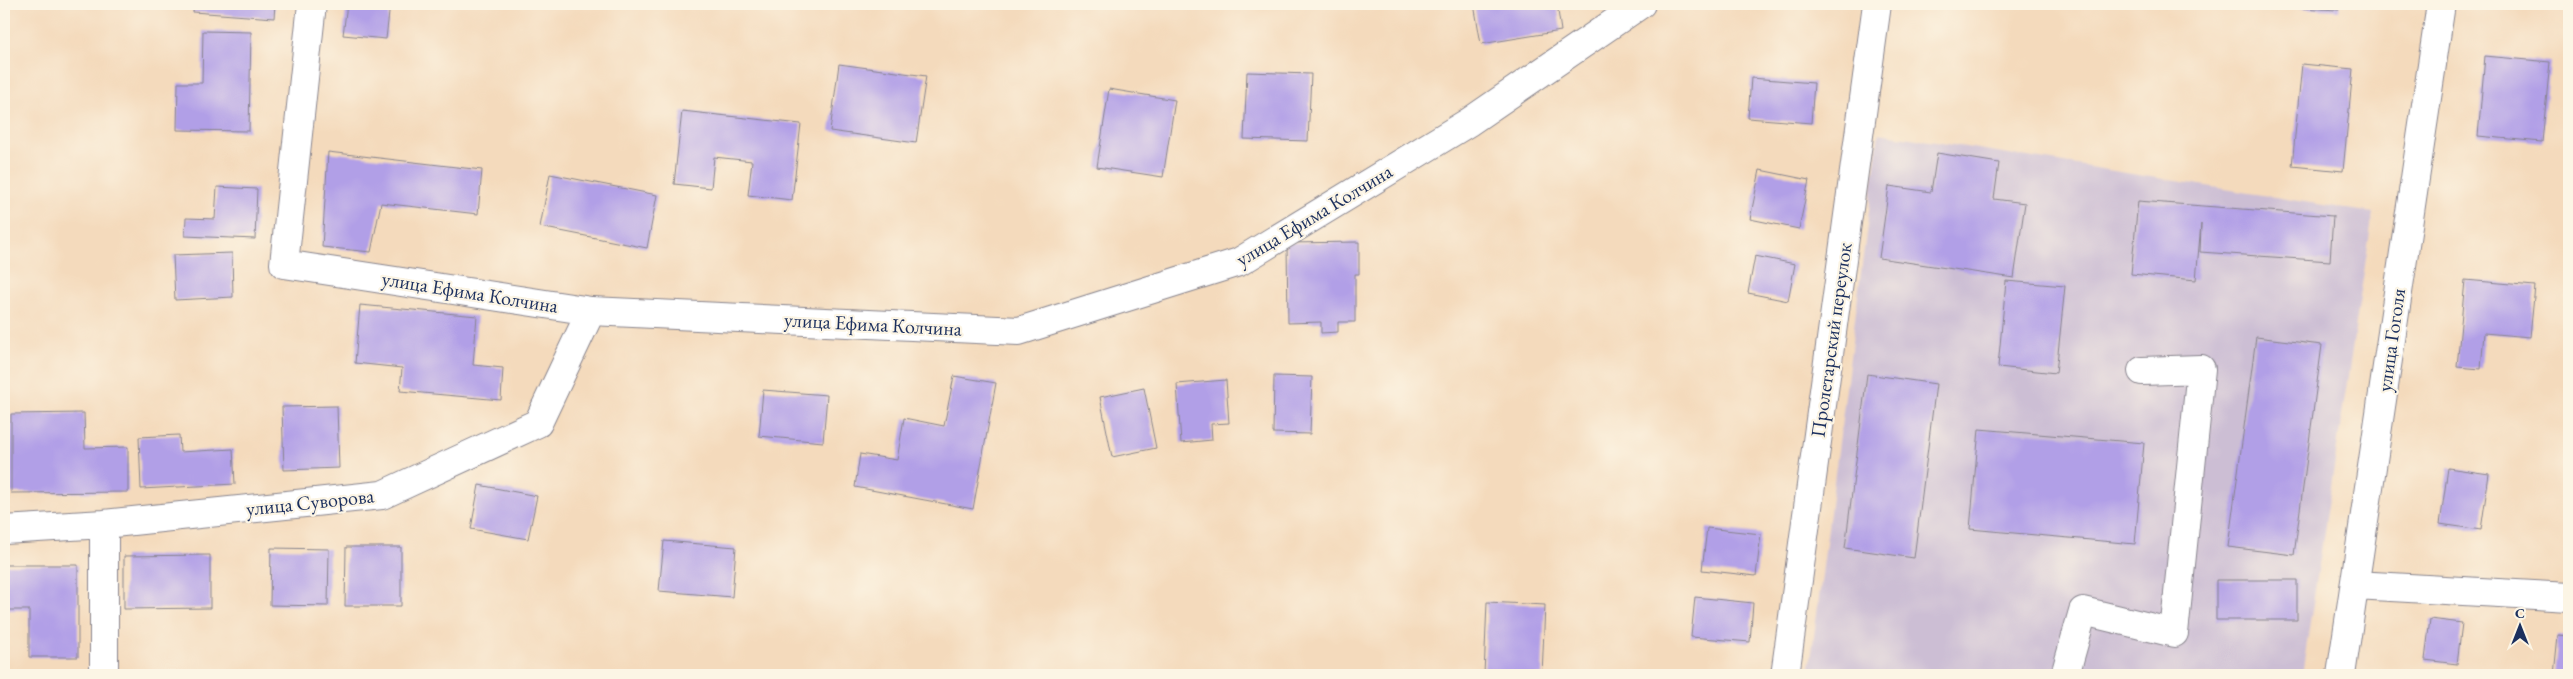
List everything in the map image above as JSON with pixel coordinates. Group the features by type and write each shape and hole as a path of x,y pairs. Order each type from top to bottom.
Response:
{"street":[{"name":"улица Ефима Колчина","path":"312,4 284,264 591,311 1019,331 1238,262 1469,122 1641,4"},
{"name":"Пролетарский переулок","path":"1785,675 1877,4"},
{"name":"улица Гоголя","path":"2341,675 2442,4"},
{"name":"улица Суворова","path":"4,530 104,524 382,495 538,423 591,311"},
{"path":"2065,675 2083,611 2174,633 2201,369 2142,371"},
{"path":"104,524 104,675"},
{"path":"2355,585 2569,597"}],"shaded area":[{"path":"1879,133 2373,213 2302,675 1809,675"}],"building":[{"path":"194,4 275,4 274,18 193,12"},
{"path":"347,4 390,4 386,39 343,35"},
{"path":"1474,4 1557,4 1561,31 1481,44"},
{"path":"2259,4 2340,4 2339,10 2259,6"},
{"path":"203,31 251,32 249,131 177,130 178,83 202,83"},
{"path":"2485,56 2550,62 2542,142 2478,136"},
{"path":"839,64 926,76 916,143 830,131"},
{"path":"2302,64 2353,69 2343,171 2292,166"},
{"path":"1247,72 1311,74 1308,141 1244,139"},
{"path":"1751,78 1814,83 1811,123 1748,118"},
{"path":"1109,89 1175,100 1163,177 1097,167"},
{"path":"682,111 801,124 792,200 748,195 752,161 714,157 711,188 674,184"},
{"path":"328,152 482,170 478,214 381,203 371,252 322,247"},
{"path":"1937,153 1999,163 1994,199 2025,203 2014,278 1879,258 1889,186 1931,192"},
{"path":"1760,170 1809,180 1799,229 1750,219"},
{"path":"550,174 657,195 647,248 540,227"},
{"path":"217,187 257,189 255,239 185,236 186,218 215,219"},
{"path":"2138,201 2333,216 2330,261 2200,252 2201,224 2196,280 2131,274"},
{"path":"1359,242 1359,274 1355,274 1355,322 1338,322 1338,332 1321,333 1321,322 1288,323 1287,243"},
{"path":"232,253 233,297 175,300 173,255"},
{"path":"1755,256 1795,264 1788,301 1748,293"},
{"path":"2465,280 2535,286 2530,337 2484,333 2481,369 2457,367"},
{"path":"2006,281 2065,286 2056,373 1998,367"},
{"path":"360,305 477,316 473,365 503,368 501,400 400,391 402,368 355,363"},
{"path":"2256,337 2322,345 2294,555 2228,547"},
{"path":"1867,374 1936,384 1914,558 1845,548"},
{"path":"954,376 996,383 973,509 855,487 860,454 897,460 904,418 944,426"},
{"path":"1274,376 1312,377 1310,434 1273,433"},
{"path":"1226,380 1229,423 1211,424 1212,440 1181,443 1177,384"},
{"path":"1144,388 1156,448 1112,457 1100,397"},
{"path":"763,390 827,395 823,442 759,436"},
{"path":"337,406 339,468 284,470 282,407"},
{"path":"84,413 85,448 128,447 128,492 11,493 11,414"},
{"path":"1979,429 2144,443 2135,544 1970,529"},
{"path":"179,435 180,452 233,449 235,484 141,489 139,437"},
{"path":"2448,468 2489,474 2481,530 2440,524"},
{"path":"479,485 537,496 528,539 471,529"},
{"path":"1707,528 1761,534 1756,576 1702,570"},
{"path":"664,541 736,547 732,597 659,591"},
{"path":"346,547 401,547 401,606 345,606"},
{"path":"271,548 329,549 328,606 270,605"},
{"path":"210,555 210,608 124,609 124,556"},
{"path":"4,565 78,565 78,657 29,657 29,610 4,610"},
{"path":"2216,580 2297,580 2297,620 2216,620"},
{"path":"1695,597 1753,603 1750,642 1691,637"},
{"path":"1487,602 1545,605 1542,675 1484,675"},
{"path":"2430,619 2462,623 2457,664 2425,660"},
{"path":"2558,635 2569,636 2569,675 2554,675"}]}
